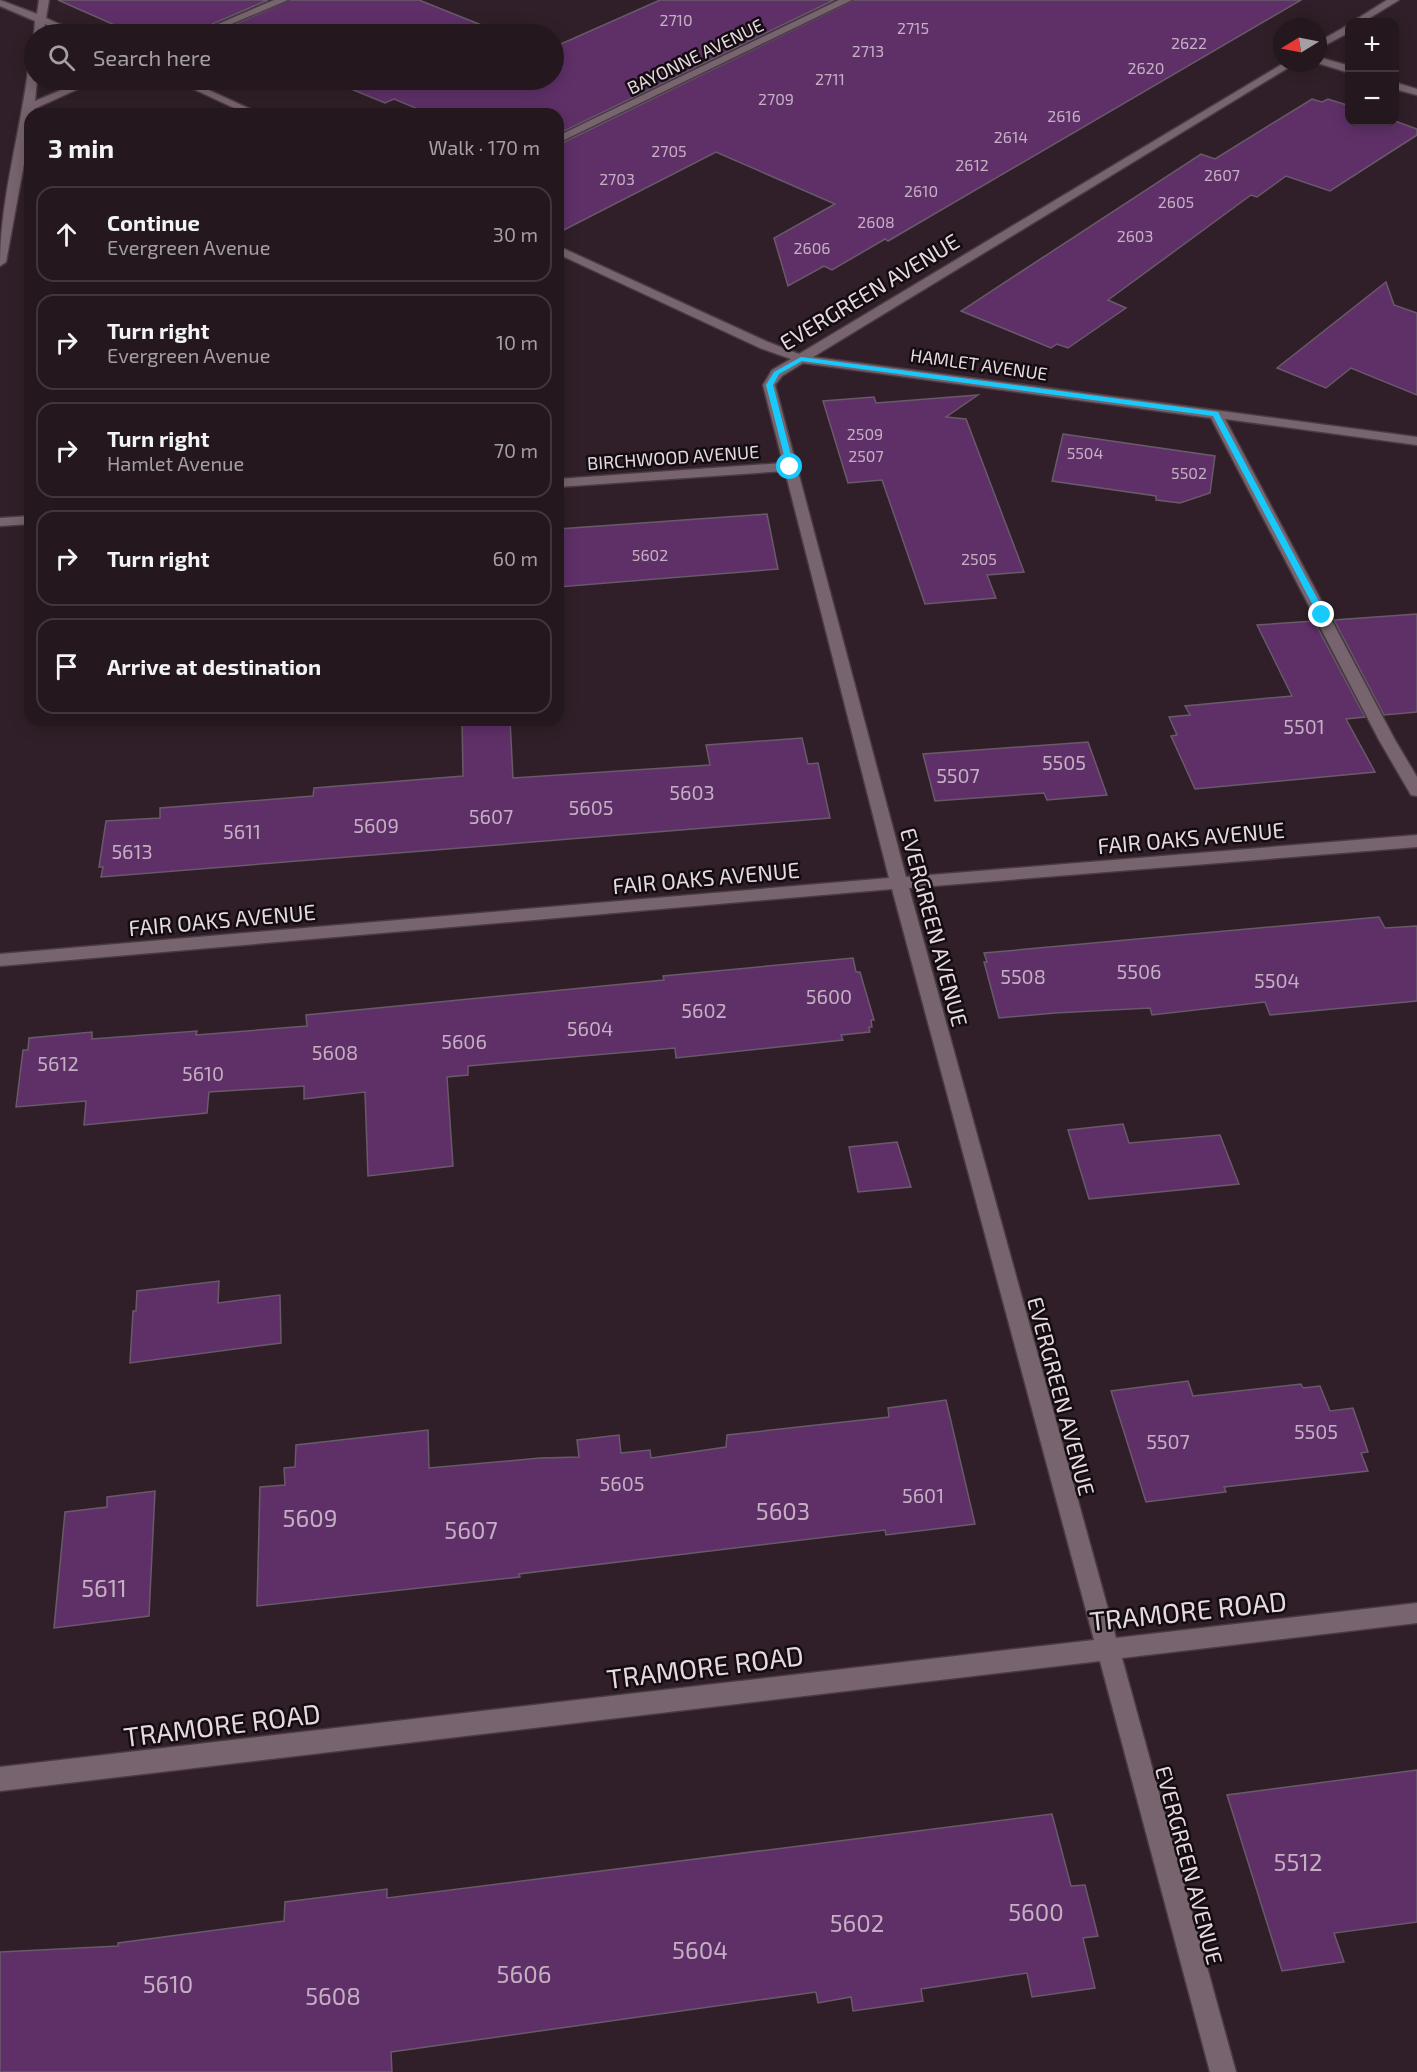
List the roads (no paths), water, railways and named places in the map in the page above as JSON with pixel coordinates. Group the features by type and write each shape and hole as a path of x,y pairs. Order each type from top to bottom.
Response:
{"street":[{"path":"39,24 44,0"},
{"path":"224,24 282,0"},
{"name":"BAYONNE AVENUE","path":"564,137 847,0"},
{"path":"1364,18 1394,0"},
{"path":"0,2 52,24"},
{"path":"1327,41 1345,30"},
{"path":"1327,63 1345,68"},
{"name":"EVERGREEN AVENUE","path":"1223,2072 899,883 769,385 777,373 1276,72"},
{"path":"1399,86 1417,93"},
{"path":"31,90 29,107 69,90"},
{"path":"202,90 242,108"},
{"path":"0,262 24,134"},
{"name":"HAMLET AVENUE","path":"564,253 764,345 801,359 1417,441"},
{"path":"1216,414 1387,740 1417,791"},
{"name":"BIRCHWOOD AVENUE","path":"564,483 790,467"},
{"path":"0,522 24,520"},
{"name":"FAIR OAKS AVENUE","path":"0,960 1417,841"},
{"name":"TRAMORE ROAD","path":"0,1779 1108,1647 1417,1613"}]}
